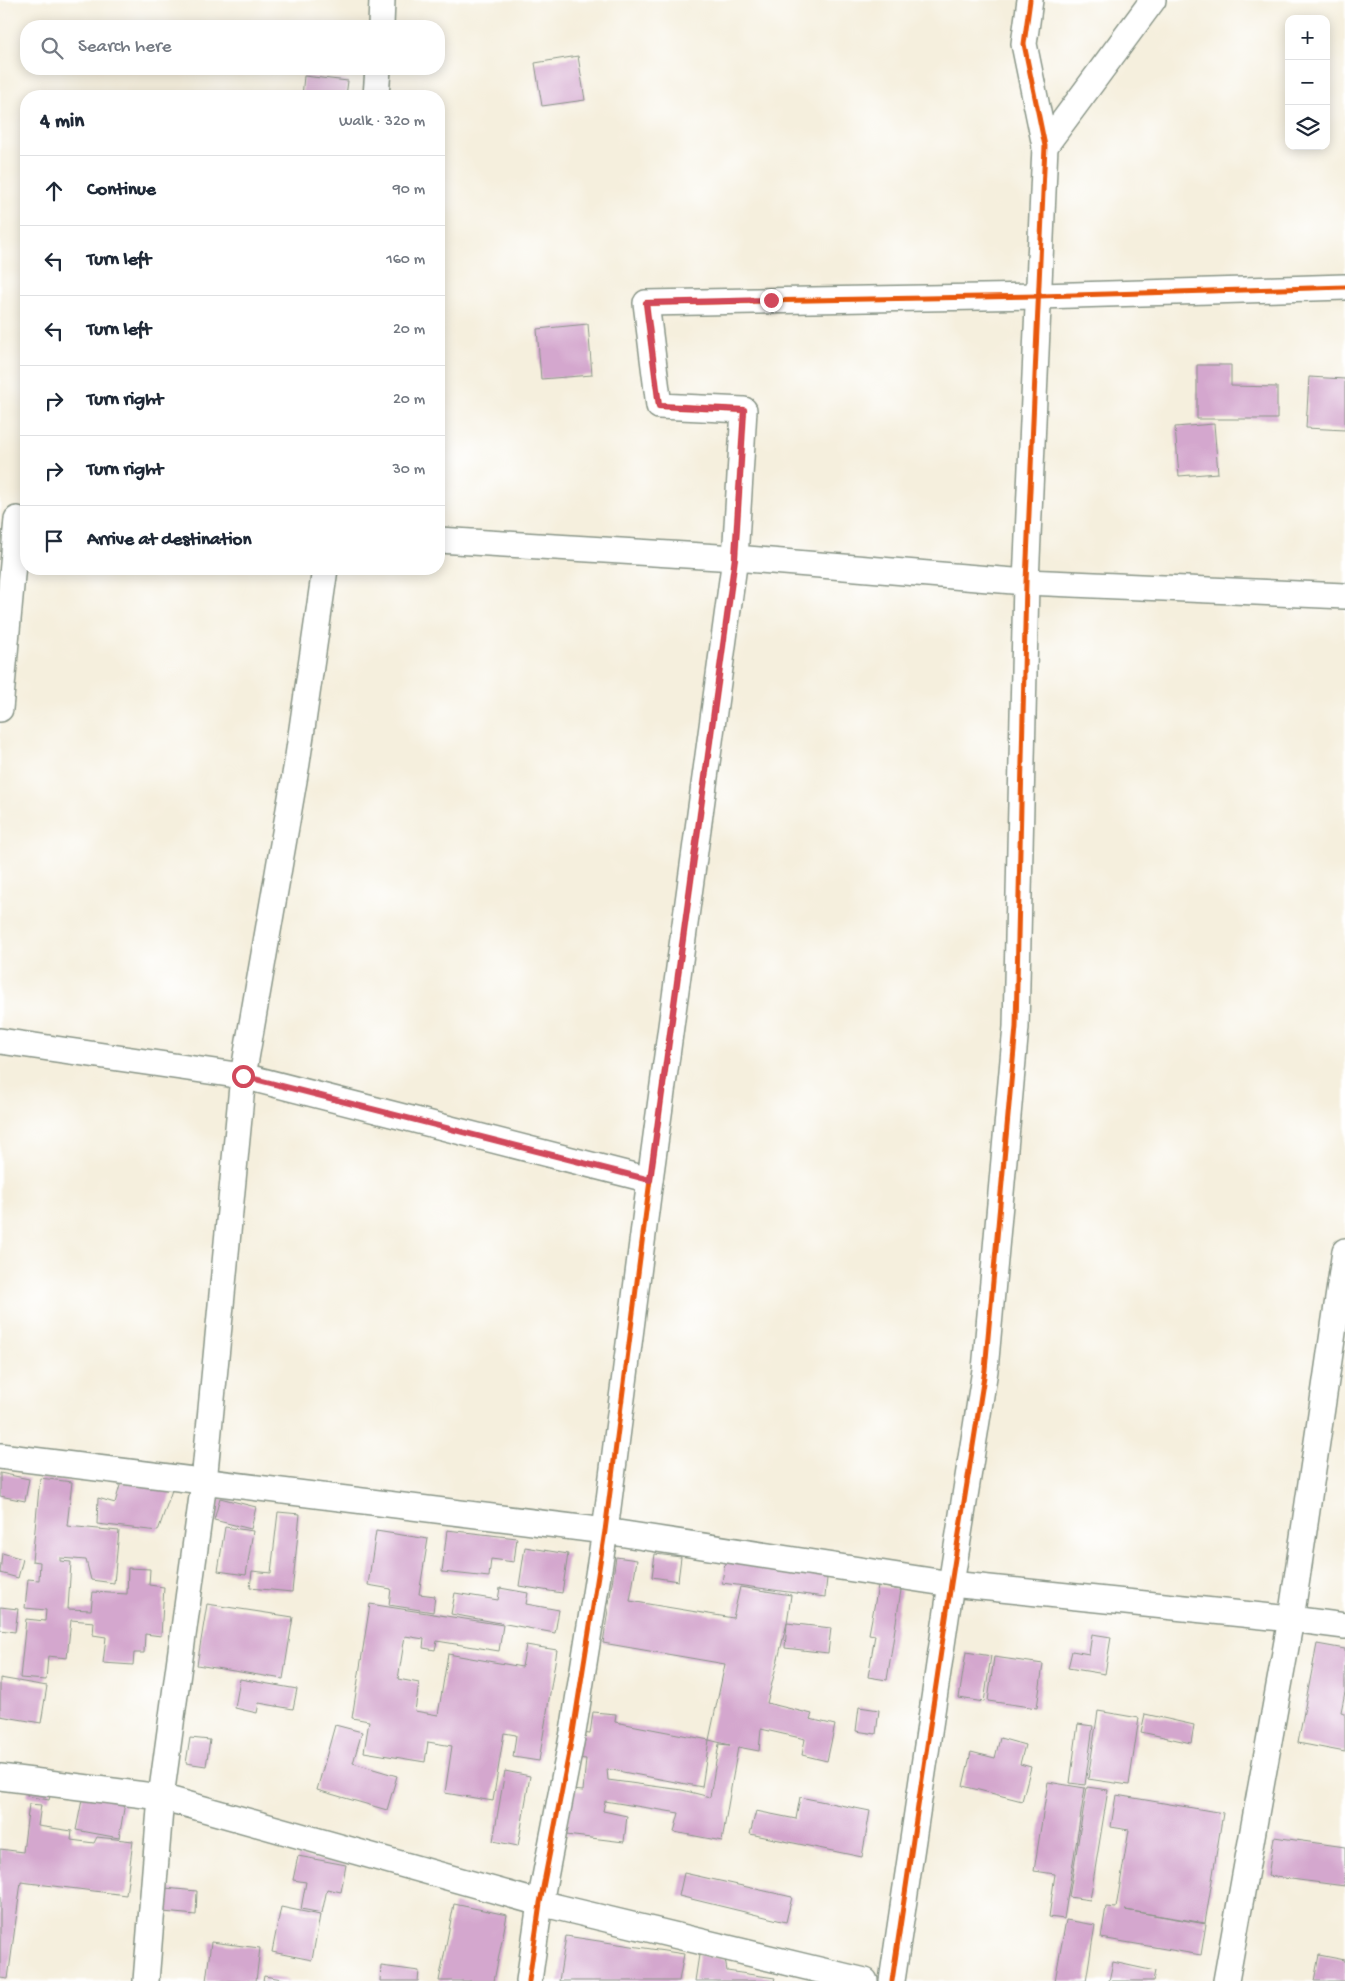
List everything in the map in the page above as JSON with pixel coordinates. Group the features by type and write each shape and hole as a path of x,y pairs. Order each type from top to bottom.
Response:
{"street":[{"path":"381,20 382,0"},
{"path":"892,1981 985,1370 1016,1026 1026,582 1040,296 1045,146 1024,44 1030,0"},
{"path":"1045,146 1153,0"},
{"path":"376,90 378,75"},
{"path":"529,1981 540,1903 573,1732 605,1531 650,1180 735,558 744,410 659,406 646,303 1040,296 1345,287"},
{"path":"0,709 14,519"},
{"path":"445,540 735,558 1026,582 1345,596"},
{"path":"146,1981 161,1798 204,1482 243,1076 296,763 325,575"},
{"path":"0,1041 243,1076 650,1180"},
{"path":"1226,1981 1291,1619 1345,1251"},
{"path":"0,1456 605,1531 951,1584 1345,1626"},
{"path":"0,1777 161,1798 540,1903 865,1981"}],"building":[{"path":"578,56 585,100 542,106 535,63"},
{"path":"304,76 348,81 347,90 303,90"},
{"path":"588,324 592,375 541,379 537,329"},
{"path":"1197,365 1231,365 1231,386 1277,387 1277,419 1197,419"},
{"path":"1309,377 1345,379 1345,430 1306,428"},
{"path":"1214,424 1218,473 1179,476 1175,427"},
{"path":"0,1473 29,1479 25,1501 0,1496"},
{"path":"40,1478 72,1482 67,1526 119,1531 114,1583 91,1580 86,1560 60,1558 60,1561 71,1562 68,1609 91,1610 93,1592 127,1594 128,1568 150,1569 149,1585 164,1587 161,1636 145,1634 144,1653 134,1653 133,1665 103,1663 106,1637 93,1635 94,1622 71,1620 67,1658 48,1656 46,1680 20,1678 26,1619 45,1621 46,1610 25,1608 28,1579 39,1580 40,1562 32,1561"},
{"path":"121,1482 172,1490 158,1531 97,1524 98,1498 115,1503"},
{"path":"220,1498 256,1507 251,1529 214,1520"},
{"path":"278,1512 300,1514 292,1592 250,1588 252,1571 271,1573"},
{"path":"225,1527 253,1531 246,1575 218,1571"},
{"path":"447,1530 517,1538 514,1562 491,1559 489,1577 442,1572"},
{"path":"376,1531 428,1539 419,1594 435,1596 433,1612 389,1605 391,1589 368,1585"},
{"path":"525,1547 568,1554 562,1593 519,1586"},
{"path":"2,1553 23,1559 18,1578 0,1573"},
{"path":"655,1554 681,1557 678,1581 652,1577"},
{"path":"726,1555 828,1569 825,1597 722,1583"},
{"path":"616,1557 637,1560 630,1601 733,1618 740,1587 791,1595 787,1623 767,1703 812,1714 810,1719 835,1725 827,1761 802,1755 805,1739 761,1729 759,1751 738,1747 722,1841 674,1832 679,1813 605,1801 603,1811 627,1816 624,1842 566,1835 571,1790 583,1791 586,1759 570,1757 573,1732 590,1734 593,1712 616,1714 615,1722 709,1740 725,1664 603,1643","holes":["709,1740 730,1745 719,1744 710,1797 682,1790 608,1780 607,1769 702,1787"]},
{"path":"878,1586 901,1590 887,1680 868,1677 875,1635 869,1634"},
{"path":"500,1588 528,1593 526,1604 559,1610 555,1633 451,1614 455,1593 498,1600"},
{"path":"207,1604 293,1617 283,1679 197,1665"},
{"path":"370,1604 503,1625 499,1651 437,1641 435,1650 423,1648 424,1639 405,1636 398,1679 419,1683 415,1711 438,1715 448,1654 522,1667 526,1645 557,1650 539,1761 513,1757 516,1735 504,1733 493,1801 445,1793 452,1746 428,1742 425,1762 364,1752 369,1721 352,1718"},
{"path":"0,1607 18,1609 15,1632 0,1630"},
{"path":"787,1623 831,1628 828,1653 785,1648"},
{"path":"1092,1634 1111,1637 1105,1674 1068,1668 1072,1651 1089,1654"},
{"path":"1317,1644 1345,1649 1345,1692 1341,1712 1345,1713 1345,1752 1298,1743"},
{"path":"966,1652 991,1656 984,1702 959,1698"},
{"path":"994,1657 1043,1664 1037,1708 988,1701"},
{"path":"0,1678 47,1686 41,1723 0,1716"},
{"path":"240,1679 297,1689 293,1709 259,1703 257,1713 235,1708"},
{"path":"859,1707 879,1710 876,1734 856,1731"},
{"path":"1098,1711 1139,1718 1129,1785 1088,1779"},
{"path":"1145,1714 1194,1725 1191,1743 1141,1732"},
{"path":"1078,1724 1093,1726 1085,1785 1070,1783"},
{"path":"335,1725 362,1732 353,1763 397,1776 387,1810 317,1790"},
{"path":"190,1738 210,1740 206,1766 186,1763"},
{"path":"1000,1738 1025,1745 1020,1764 1031,1767 1022,1801 963,1786 971,1752 995,1758"},
{"path":"505,1771 530,1776 518,1846 493,1841"},
{"path":"31,1777 53,1782 49,1800 27,1796"},
{"path":"1048,1782 1085,1788 1064,1919 1049,1917 1055,1874 1034,1871"},
{"path":"1087,1787 1108,1790 1090,1900 1069,1897"},
{"path":"84,1790 126,1797 119,1838 76,1830"},
{"path":"1116,1795 1223,1813 1205,1923 1125,1910 1206,1924 1201,1955 1101,1938 1106,1907 1116,1908 1129,1830 1111,1827"},
{"path":"800,1797 870,1811 862,1857 750,1834 756,1811 796,1819"},
{"path":"29,1804 41,1805 38,1826 72,1831 71,1840 94,1843 97,1837 133,1841 126,1895 21,1882 8,1979 0,1978 0,1849 23,1852"},
{"path":"1274,1837 1345,1847 1345,1886 1268,1876"},
{"path":"298,1856 346,1865 341,1892 327,1889 322,1913 301,1909 306,1882 293,1880"},
{"path":"684,1873 792,1897 786,1922 679,1896"},
{"path":"165,1888 197,1891 196,1915 163,1912"},
{"path":"454,1904 507,1915 494,1981 439,1981"},
{"path":"281,1907 320,1915 312,1960 272,1952"},
{"path":"1066,1920 1095,1925 1086,1981 1055,1981"},
{"path":"566,1936 684,1954 679,1981 559,1981"},
{"path":"211,1942 260,1948 256,1981 206,1981"},
{"path":"699,1955 725,1959 727,1971 775,1978 774,1981 695,1981"},
{"path":"1319,1955 1345,1960 1345,1981 1314,1981"},
{"path":"1113,1962 1155,1971 1153,1981 1109,1981"},
{"path":"381,1966 419,1971 418,1981 380,1981"},
{"path":"264,1976 288,1980 288,1981 263,1981"}],"cycle path":[{"path":"892,1981 985,1370 1016,1027 1026,582 1045,146 1024,44 1030,0"},
{"path":"529,1981 540,1903 573,1732 605,1531 650,1180 735,558 744,410 659,406 646,303 1040,296 1345,287"}],"route":[{"path":"243,1076 650,1180 735,558 744,410 659,406 646,303 771,300"}]}
